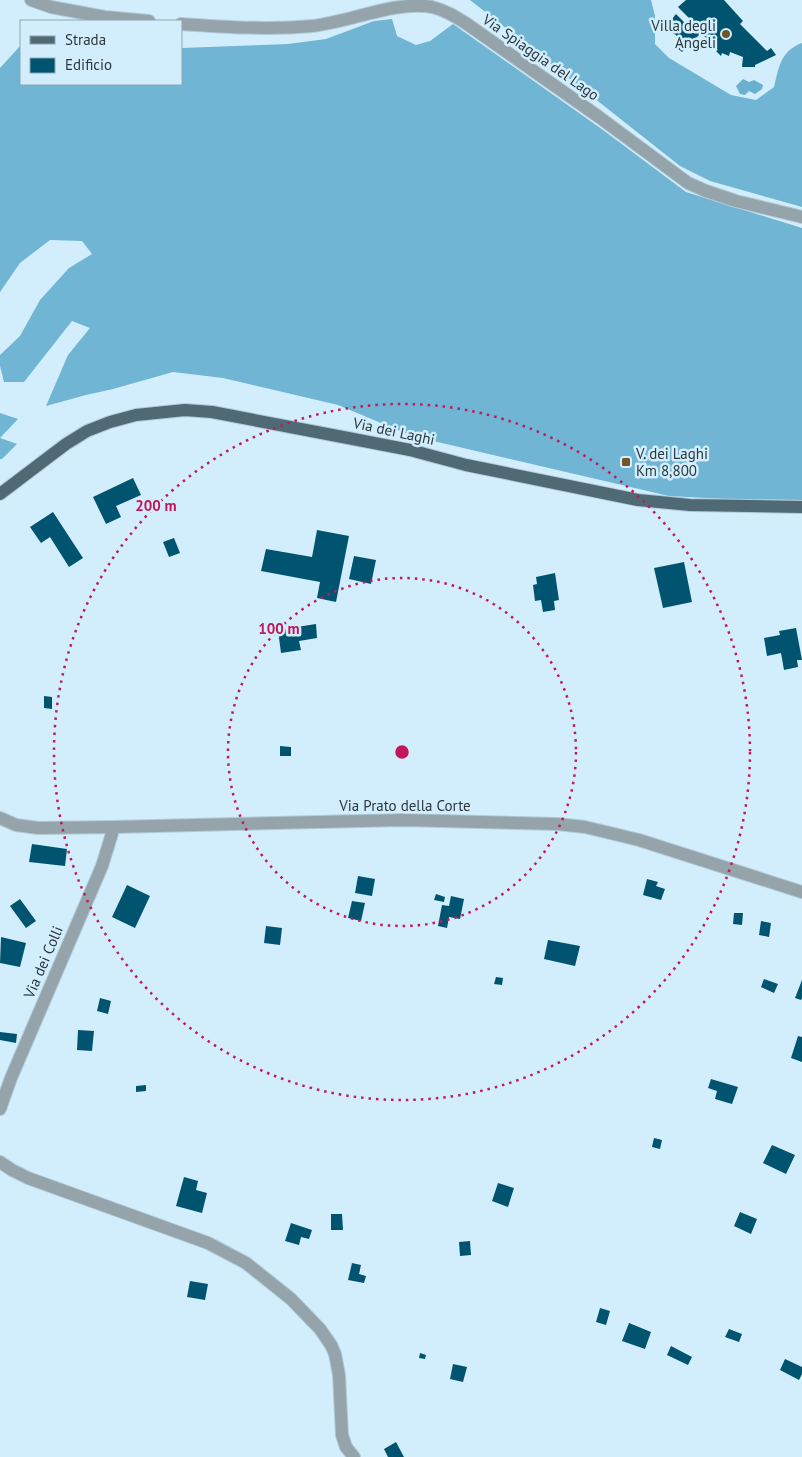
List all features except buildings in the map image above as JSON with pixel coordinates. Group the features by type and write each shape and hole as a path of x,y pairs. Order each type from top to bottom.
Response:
{"main road":[{"name":"Via dei Laghi","path":"0,494 66,444 86,432 110,422 136,415 185,410 212,412 410,450 466,465 638,500 690,505 802,507"}],"street":[{"path":"31,0 50,7 140,20"},
{"name":"Via Spiaggia del Lago","path":"182,24 295,27 332,23 399,6 434,7 467,24 688,183 736,201 802,217"},
{"name":"Via Prato della Corte","path":"0,818 16,825 29,827 114,827 403,820 557,824 585,827 639,840 802,892"},
{"name":"Via dei Colli","path":"0,1109 11,1078 102,866 114,827"},
{"path":"0,1162 33,1180 208,1243 246,1263 284,1293 320,1329 333,1350 339,1375 342,1435 346,1447 354,1457"}],"shaded area":[{"path":"470,0 651,0 655,16 655,44 669,58 731,95 756,100 774,87 779,67 785,55 795,46 802,43 802,207 710,181 680,166"},
{"path":"392,19 397,36 416,45 430,41 453,24 603,130 686,192 802,228 802,500 669,496 412,436 338,405 223,378 173,372 46,406 68,355 90,328 72,321 24,382 4,382 0,366 0,355 20,336 40,300 69,268 92,254 82,241 50,240 20,263 0,292 0,68 20,46 20,85 182,85 182,48 288,44 326,39 374,21"},
{"path":"743,79 749,82 754,80 763,85 762,89 755,94 749,91 745,95 740,94 736,86"},
{"path":"0,413 18,419 0,438"},
{"path":"0,438 17,444 2,459 0,459"}],"place":[{"name":"Villa degli Angeli","path":"726,34"},
{"name":"V. dei Laghi Km 8,800","path":"626,462"}]}
